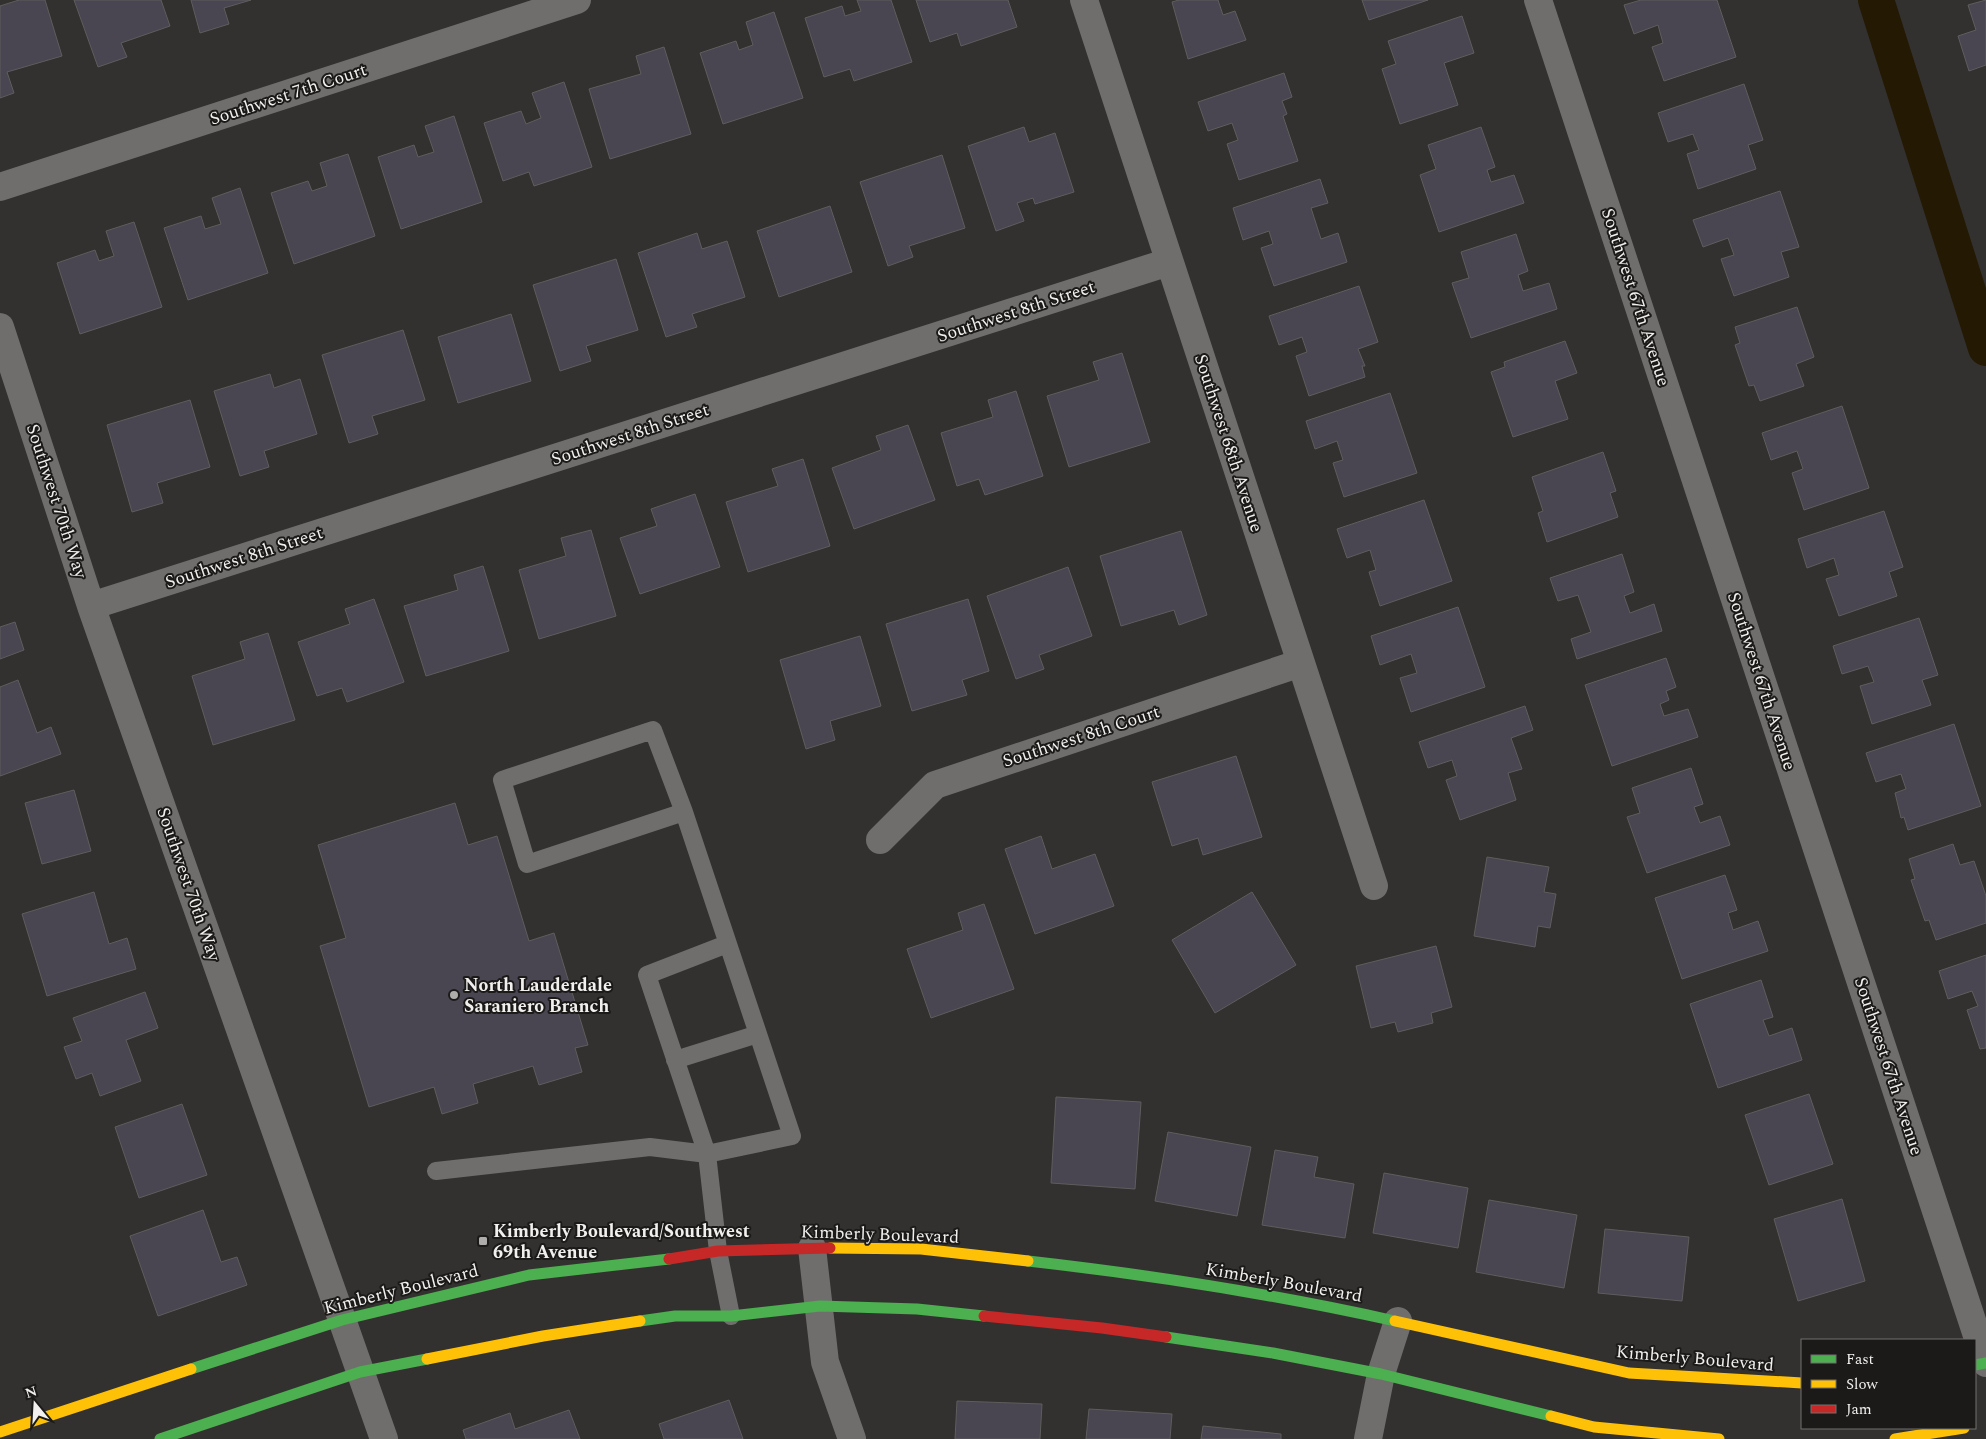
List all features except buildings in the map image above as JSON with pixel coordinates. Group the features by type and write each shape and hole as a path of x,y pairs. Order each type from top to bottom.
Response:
{"street":[{"name":"Southwest 7th Court","path":"0,188 577,0"},
{"name":"Southwest 68th Avenue","path":"1084,0 1374,886"},
{"name":"Southwest 67th Avenue","path":"1538,0 1986,1363"},
{"name":"Southwest 8th Street","path":"91,606 1169,262"},
{"name":"Southwest 70th Way","path":"0,326 91,606 384,1439"},
{"name":"Southwest 8th Court","path":"880,840 935,785 1301,663"},
{"name":"Kimberly Boulevard","path":"0,1432 342,1320 529,1275 658,1261 718,1251 812,1248 921,1249 1108,1270 1296,1299 1629,1373 1801,1383"},
{"path":"812,1248 825,1362 852,1439"},
{"path":"160,1439 360,1372 543,1336 665,1317 731,1316 820,1306 918,1309 1102,1328 1273,1353 1381,1374 1594,1427 1719,1439"},
{"path":"1368,1439 1381,1374 1398,1321"},
{"path":"1895,1439 1958,1429"}],"lane":[{"path":"436,1171 650,1147 707,1154 792,1136 684,812 653,730 502,780 527,864 684,812"},
{"path":"727,944 648,975 707,1154 718,1251 731,1316"},
{"path":"675,1060 758,1034"}],"waterway":[{"path":"1876,0 1986,348"}],"traffic: fast":[{"path":"191,1369 342,1320 529,1275 669,1259"},
{"path":"1028,1261 1121,1272 1213,1286 1395,1321"},
{"path":"640,1321 675,1316 731,1316 820,1306 917,1309 984,1316"},
{"path":"1166,1337 1273,1353 1381,1374 1551,1416"},
{"path":"160,1439 360,1372 427,1359"},
{"path":"1976,1365 1986,1363"}],"traffic: slow":[{"path":"830,1248 921,1249 1028,1261"},
{"path":"427,1359 543,1336 640,1321"},
{"path":"1395,1321 1629,1373 1801,1383"},
{"path":"0,1432 191,1369"},
{"path":"1551,1416 1594,1427 1719,1439"},
{"path":"1895,1439 1958,1429"}],"traffic: jam":[{"path":"669,1259 718,1251 830,1248"},
{"path":"984,1316 1102,1328 1166,1337"}],"place":[{"name":"North Lauderdale Saraniero Branch","path":"454,995"},
{"name":"Kimberly Boulevard/Southwest 69th Avenue","path":"483,1241"}]}
